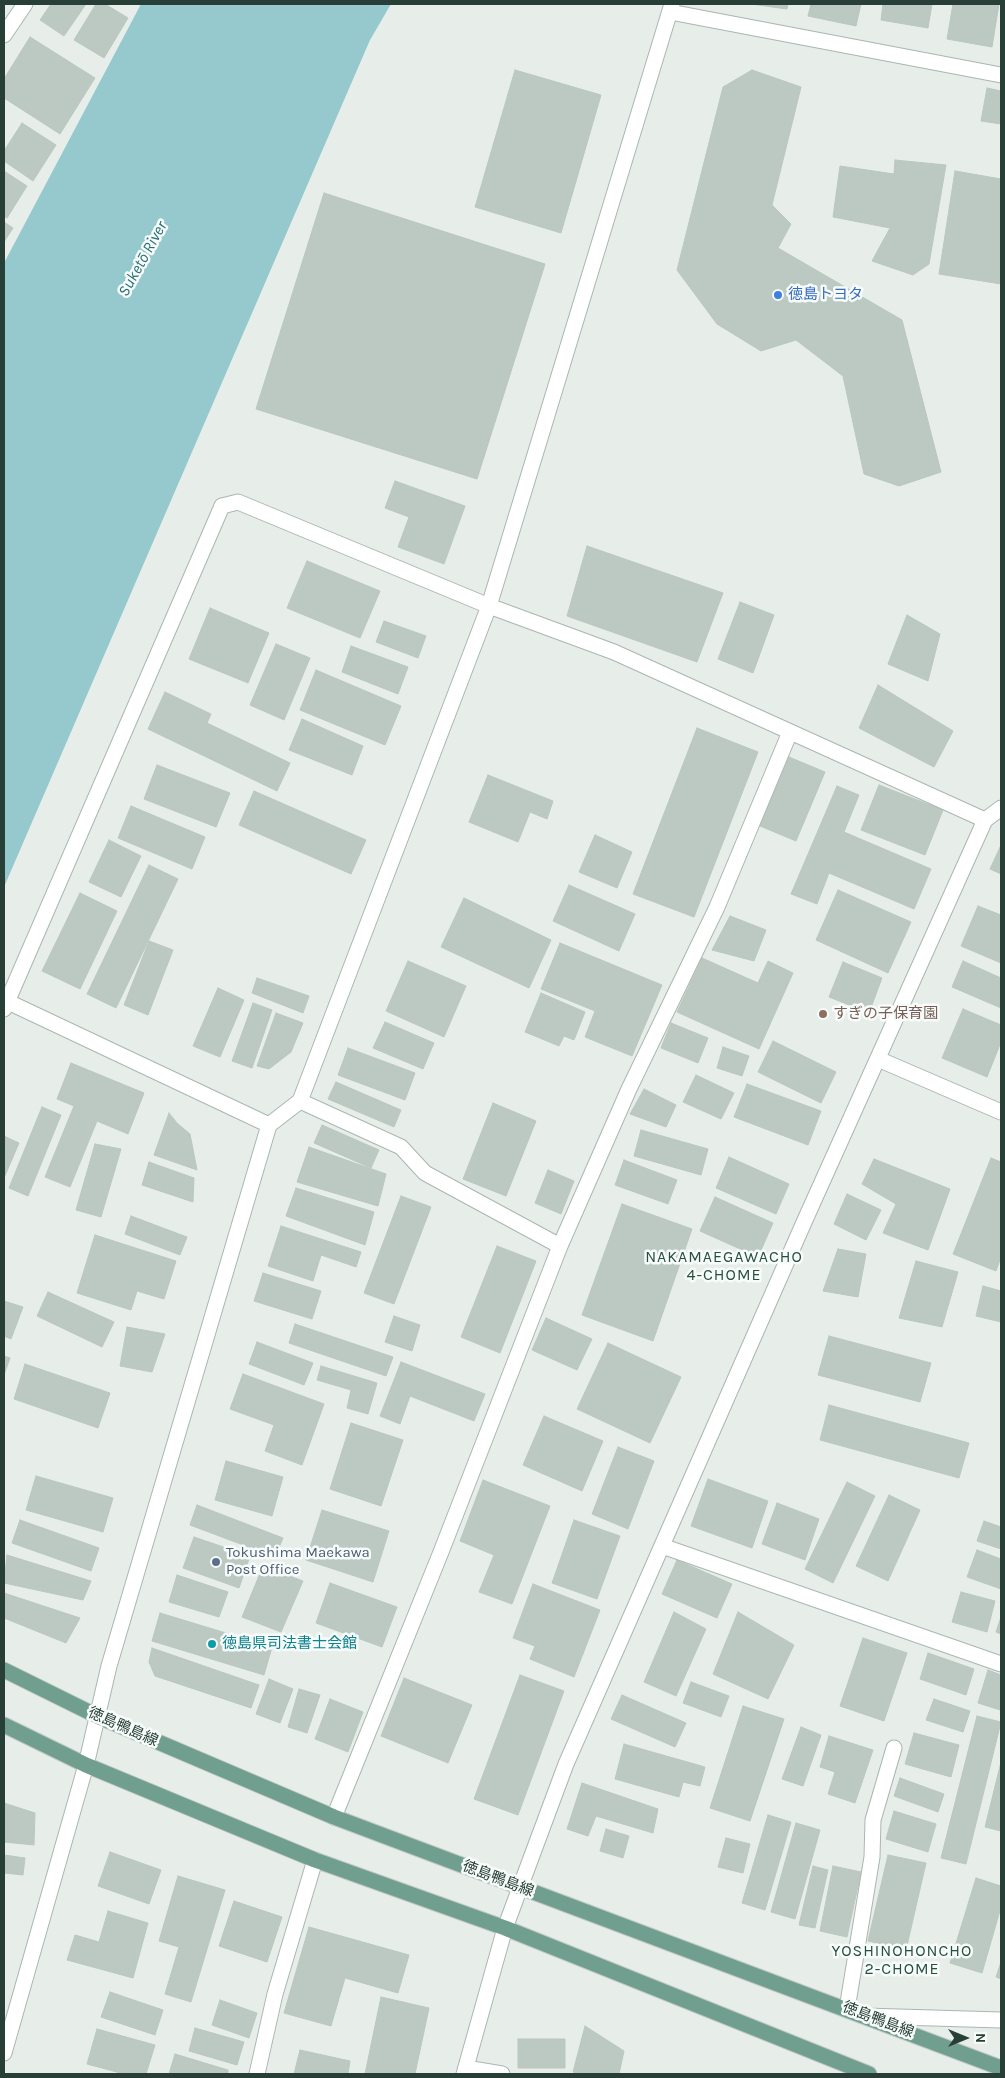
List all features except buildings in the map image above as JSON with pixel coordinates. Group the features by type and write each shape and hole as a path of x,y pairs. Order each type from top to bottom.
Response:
{"main road":[{"name":"徳島鴨島線","path":"4,1670 97,1716 334,1817 520,1888 847,2008 1001,2068"},
{"path":"4,1725 86,1765 315,1860 505,1928 869,2074"}],"street":[{"path":"4,35 25,4"},
{"path":"4,2053 86,1765 112,1656 269,1125 300,1101 489,606 671,8 1001,75"},
{"path":"269,1125 5,1003 222,506 238,502 489,606 614,652 985,820"},
{"path":"334,1817 560,1246 629,1089 717,907 790,732"},
{"path":"502,2074 465,2071 505,1928 566,1764 985,820 1001,808"},
{"path":"878,1059 1001,1112"},
{"path":"300,1101 401,1147 425,1173 560,1246"},
{"path":"662,1546 1001,1664"},
{"path":"847,2008 872,1856 873,1820 894,1748"},
{"path":"257,2074 275,1994 315,1860"},
{"path":"865,2016 1001,2020"}],"water":[{"name":"Suketō River","path":"141,4 391,4 370,40 4,887 4,263"}],"place":[{"name":"徳島トヨタ","path":"778,295"},
{"name":"すぎの子保育園","path":"823,1014"},
{"name":"Tokushima Maekawa Post Office","path":"216,1562"},
{"name":"徳島県司法書士会館","path":"212,1644"}],"district":[{"name":"NAKAMAEGAWACHO 4-CHOME","path":"724,1266"},
{"name":"YOSHINOHONCHO 2-CHOME","path":"902,1960"}]}
